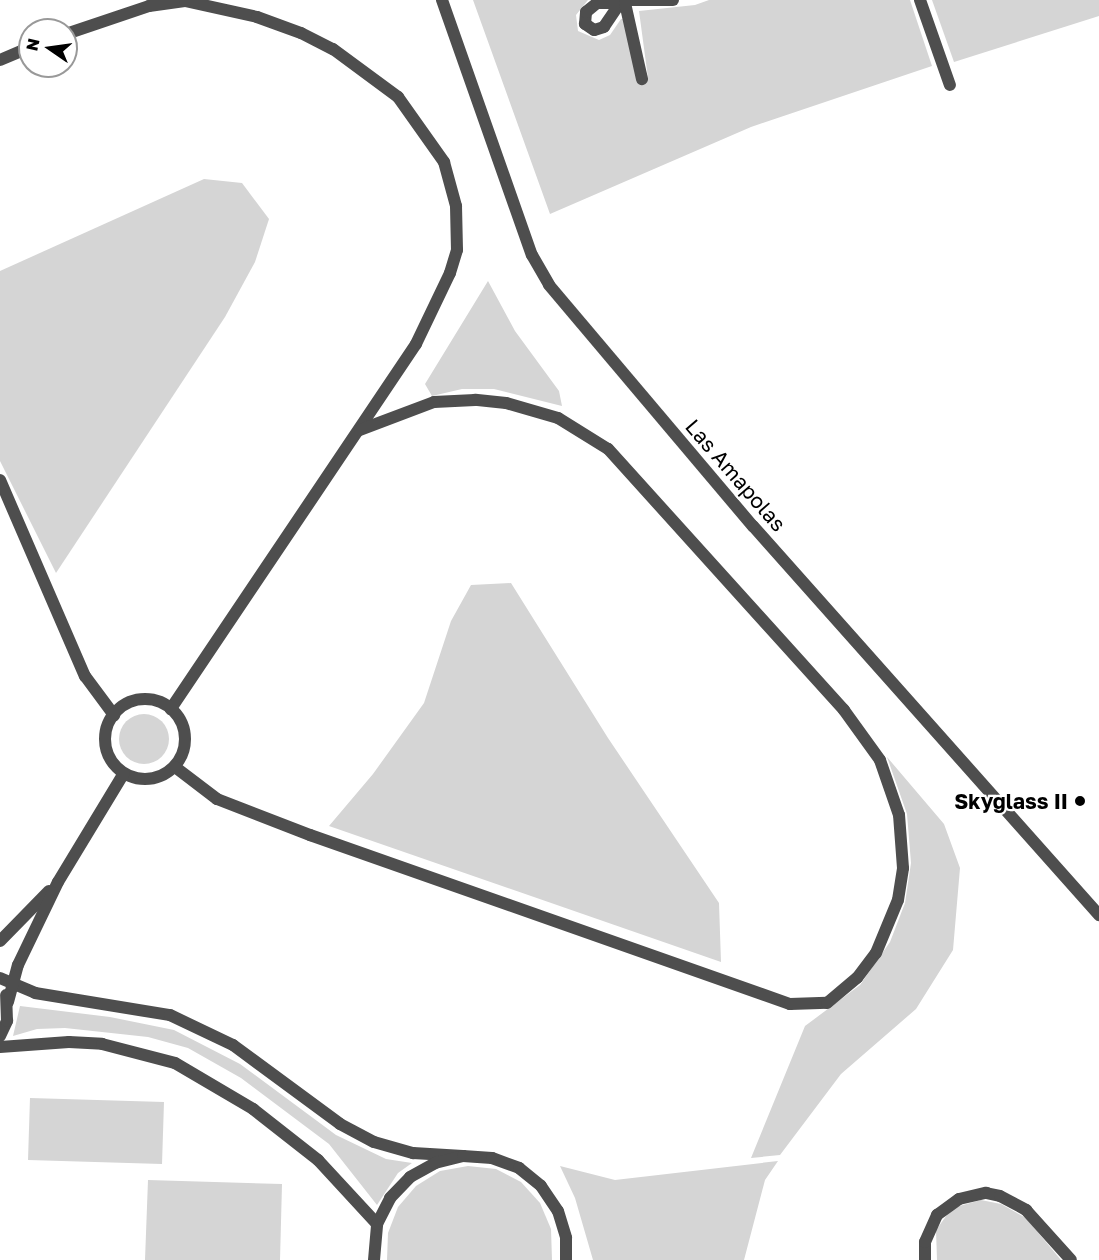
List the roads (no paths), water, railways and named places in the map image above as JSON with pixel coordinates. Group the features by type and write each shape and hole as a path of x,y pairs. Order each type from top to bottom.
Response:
{"street":[{"name":"Las Amapolas","path":"442,0 532,255 549,285 753,526 1099,915"},
{"path":"642,79 622,3 673,0"},
{"path":"920,0 950,85"},
{"path":"78,30 149,6 185,1 215,6 302,33 333,49 398,97 418,121 448,174 456,206 457,250 442,293 416,344 171,709"},
{"path":"0,60 18,53"},
{"path":"175,767 216,799 289,827 790,1004 827,1003 857,978 876,953 898,900 903,868 899,815 880,760 844,710 608,449 558,418 506,403 475,400 434,402 360,430"},
{"path":"0,480 86,676 114,715"},
{"path":"142,700 162,703 171,709 183,727 185,737 185,748 175,767 150,779 124,773 107,751 106,732 114,715 131,702 142,700"},
{"path":"0,1036 7,1022 8,1002 4,981 58,882 124,773"},
{"path":"0,941 58,882"},
{"path":"4,981 35,993 170,1015 233,1045 340,1124 375,1142 413,1153 492,1158 519,1168 541,1186 558,1210 566,1238 566,1260"},
{"path":"0,1047 69,1042 102,1044 175,1063 254,1109 318,1160 377,1224"},
{"path":"374,1260 377,1224 390,1198 410,1177 435,1162 463,1156"},
{"path":"926,1260 925,1242 937,1215 959,1198 986,1193 1000,1196 1026,1210 1071,1260"}],"place":[{"name":"Skyglass II","path":"1080,801"}]}
